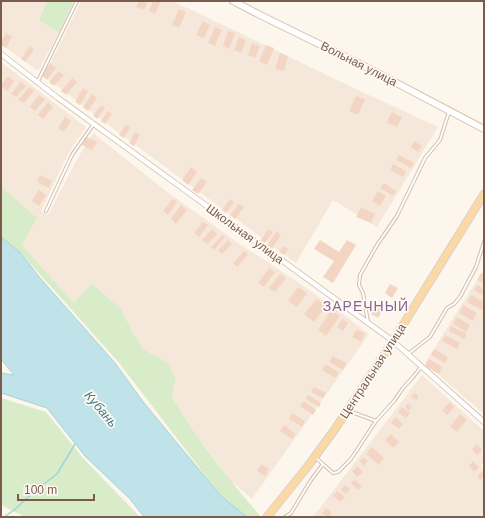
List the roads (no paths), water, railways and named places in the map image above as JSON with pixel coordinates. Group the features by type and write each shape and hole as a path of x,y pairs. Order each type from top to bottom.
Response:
{"main road":[{"name":"Центральная улица","path":"270,516 335,430 393,341 484,194"}],"street":[{"name":"Вольная улица","path":"233,1 370,69 484,129"},
{"name":"Школьная улица","path":"1,54 94,124 393,341 484,422"}],"lane":[{"path":"37,82 77,1"},
{"path":"368,324 363,293 360,285 360,275 377,245 397,216 425,158 440,140 450,111"},
{"path":"46,211 72,155 94,124"},
{"path":"408,354 430,337 448,308 460,297 476,267 484,242"},
{"path":"315,457 333,473 338,472 351,459 376,421 394,401 421,366"},
{"path":"348,410 376,421"},
{"path":"285,517 291,514 311,480 323,464"}],"water":[{"name":"Кубань","path":"1,237 20,252 40,278 115,363 144,403 221,496 247,517 144,517 130,499 85,456 47,408 1,393 1,373 14,375 1,359"}],"waterway":[{"path":"4,517 57,474 75,444"}],"district":[{"name":"ЗАРЕЧНЫЙ","path":"366,306"}]}
